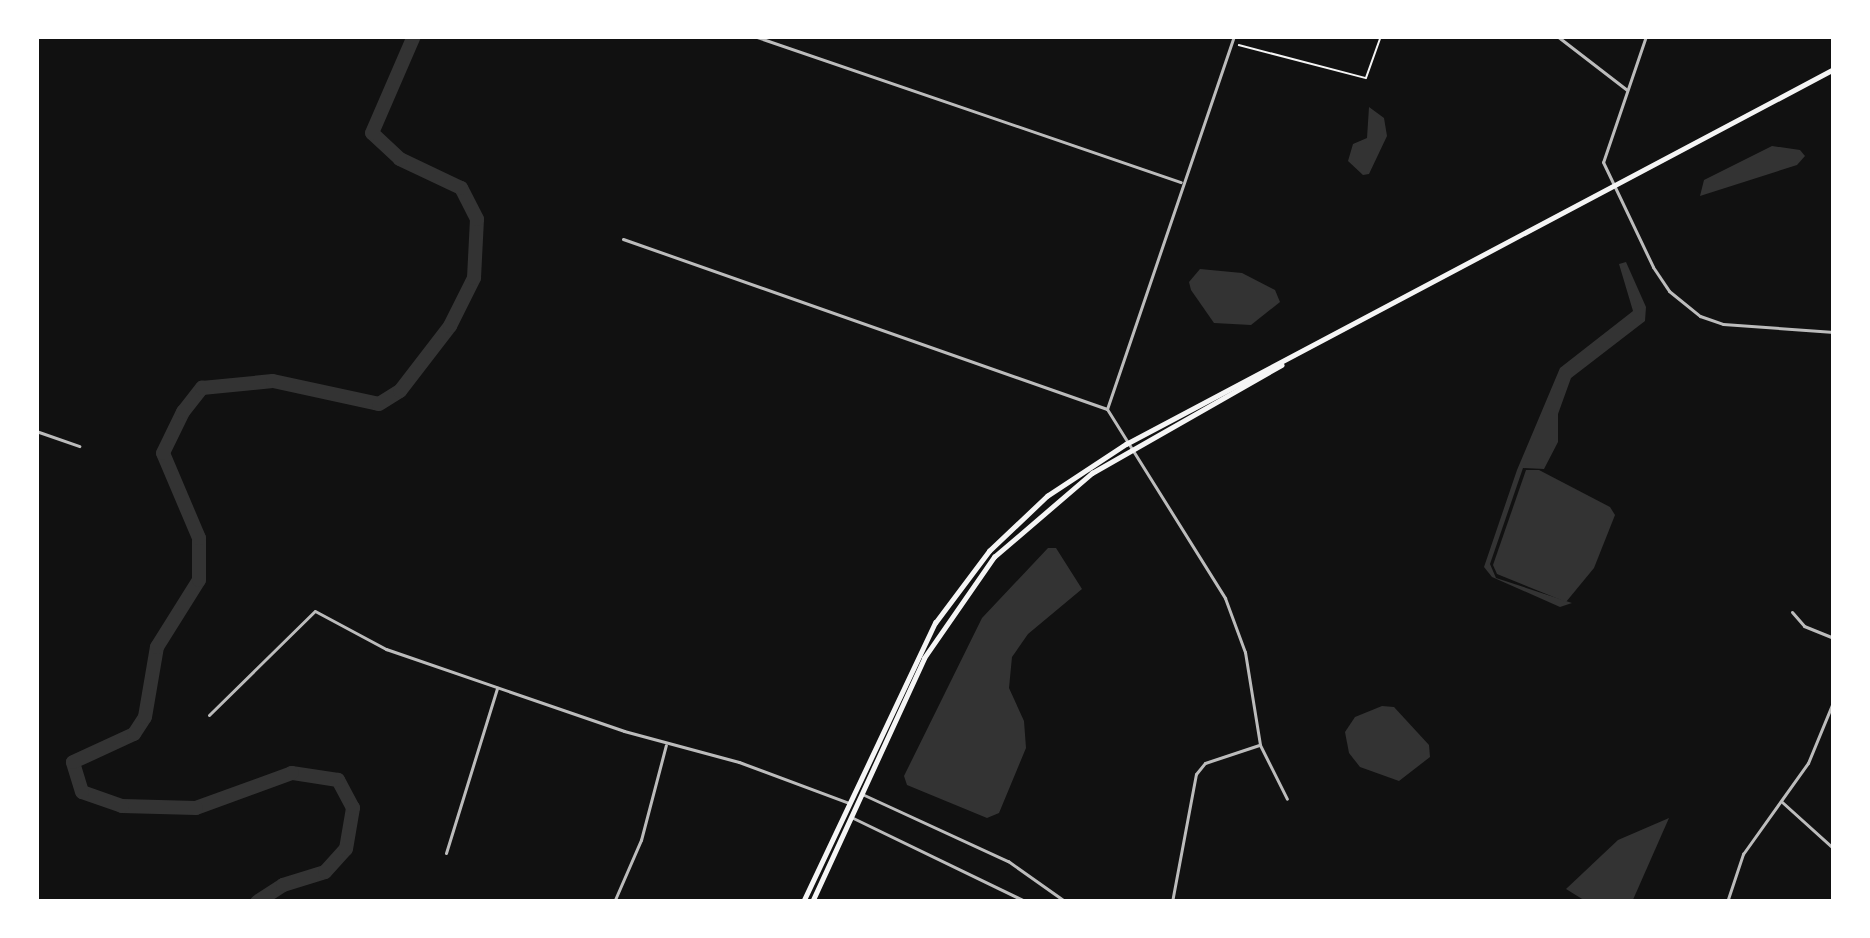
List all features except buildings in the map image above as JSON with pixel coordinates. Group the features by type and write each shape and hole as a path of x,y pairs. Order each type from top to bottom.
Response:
{"main road":[{"path":"803,902 847,816 919,650 959,587 1026,514 1129,447 1834,69"},
{"path":"812,902 849,803 858,792"}],"street":[{"path":"754,36 1181,182"},
{"path":"1106,409 1234,36"},
{"path":"1557,36 1628,90"},
{"path":"1646,36 1603,162 1653,268 1684,306 1724,324 1834,332"},
{"path":"622,239 1106,409 1225,598 1245,652 1260,745 1287,799"},
{"path":"36,430 79,446"},
{"path":"209,715 314,610 386,649 849,803"},
{"path":"1792,612 1804,626 1834,638"},
{"path":"446,853 498,686"},
{"path":"1727,902 1743,854 1808,764 1833,704"},
{"path":"614,902 641,840 667,742"},
{"path":"1172,902 1196,774 1205,763 1260,745"},
{"path":"858,792 1008,861 1066,902"},
{"path":"1780,801 1834,849"},
{"path":"847,816 1027,902"}],"path":[{"path":"1232,43 1366,78 1381,36"}],"shaded area":[{"path":"1369,107 1384,118 1387,136 1369,174 1363,175 1348,161 1353,144 1367,138"},
{"path":"1772,146 1800,150 1805,156 1797,165 1700,196 1704,180"},
{"path":"1626,262 1646,307 1645,321 1571,378 1558,414 1558,442 1544,469 1523,468 1490,564 1496,578 1572,603 1560,607 1492,577 1484,567 1517,470 1560,368 1633,311 1619,264"},
{"path":"1200,269 1242,273 1275,290 1280,302 1251,325 1214,323 1191,290 1189,282"},
{"path":"1526,470 1539,470 1610,507 1615,515 1594,568 1566,602 1497,574 1493,565"},
{"path":"1048,548 1056,548 1082,589 1028,634 1012,657 1009,688 1024,721 1026,748 999,813 987,818 907,785 904,776 982,618"},
{"path":"1382,706 1394,707 1429,745 1430,757 1399,781 1360,767 1349,753 1345,732 1355,717"},
{"path":"1669,818 1632,902 1587,902 1566,889 1618,840"}],"waterway":[{"path":"257,902 283,885 325,872 346,849 353,808 338,780 292,773 196,808 122,806 82,792 73,762 134,734 145,717 157,647 199,580 199,538 163,453 183,412 202,388 273,381 379,404 400,391 450,326 474,278 477,219 461,188 400,159 372,133 414,36"}]}
